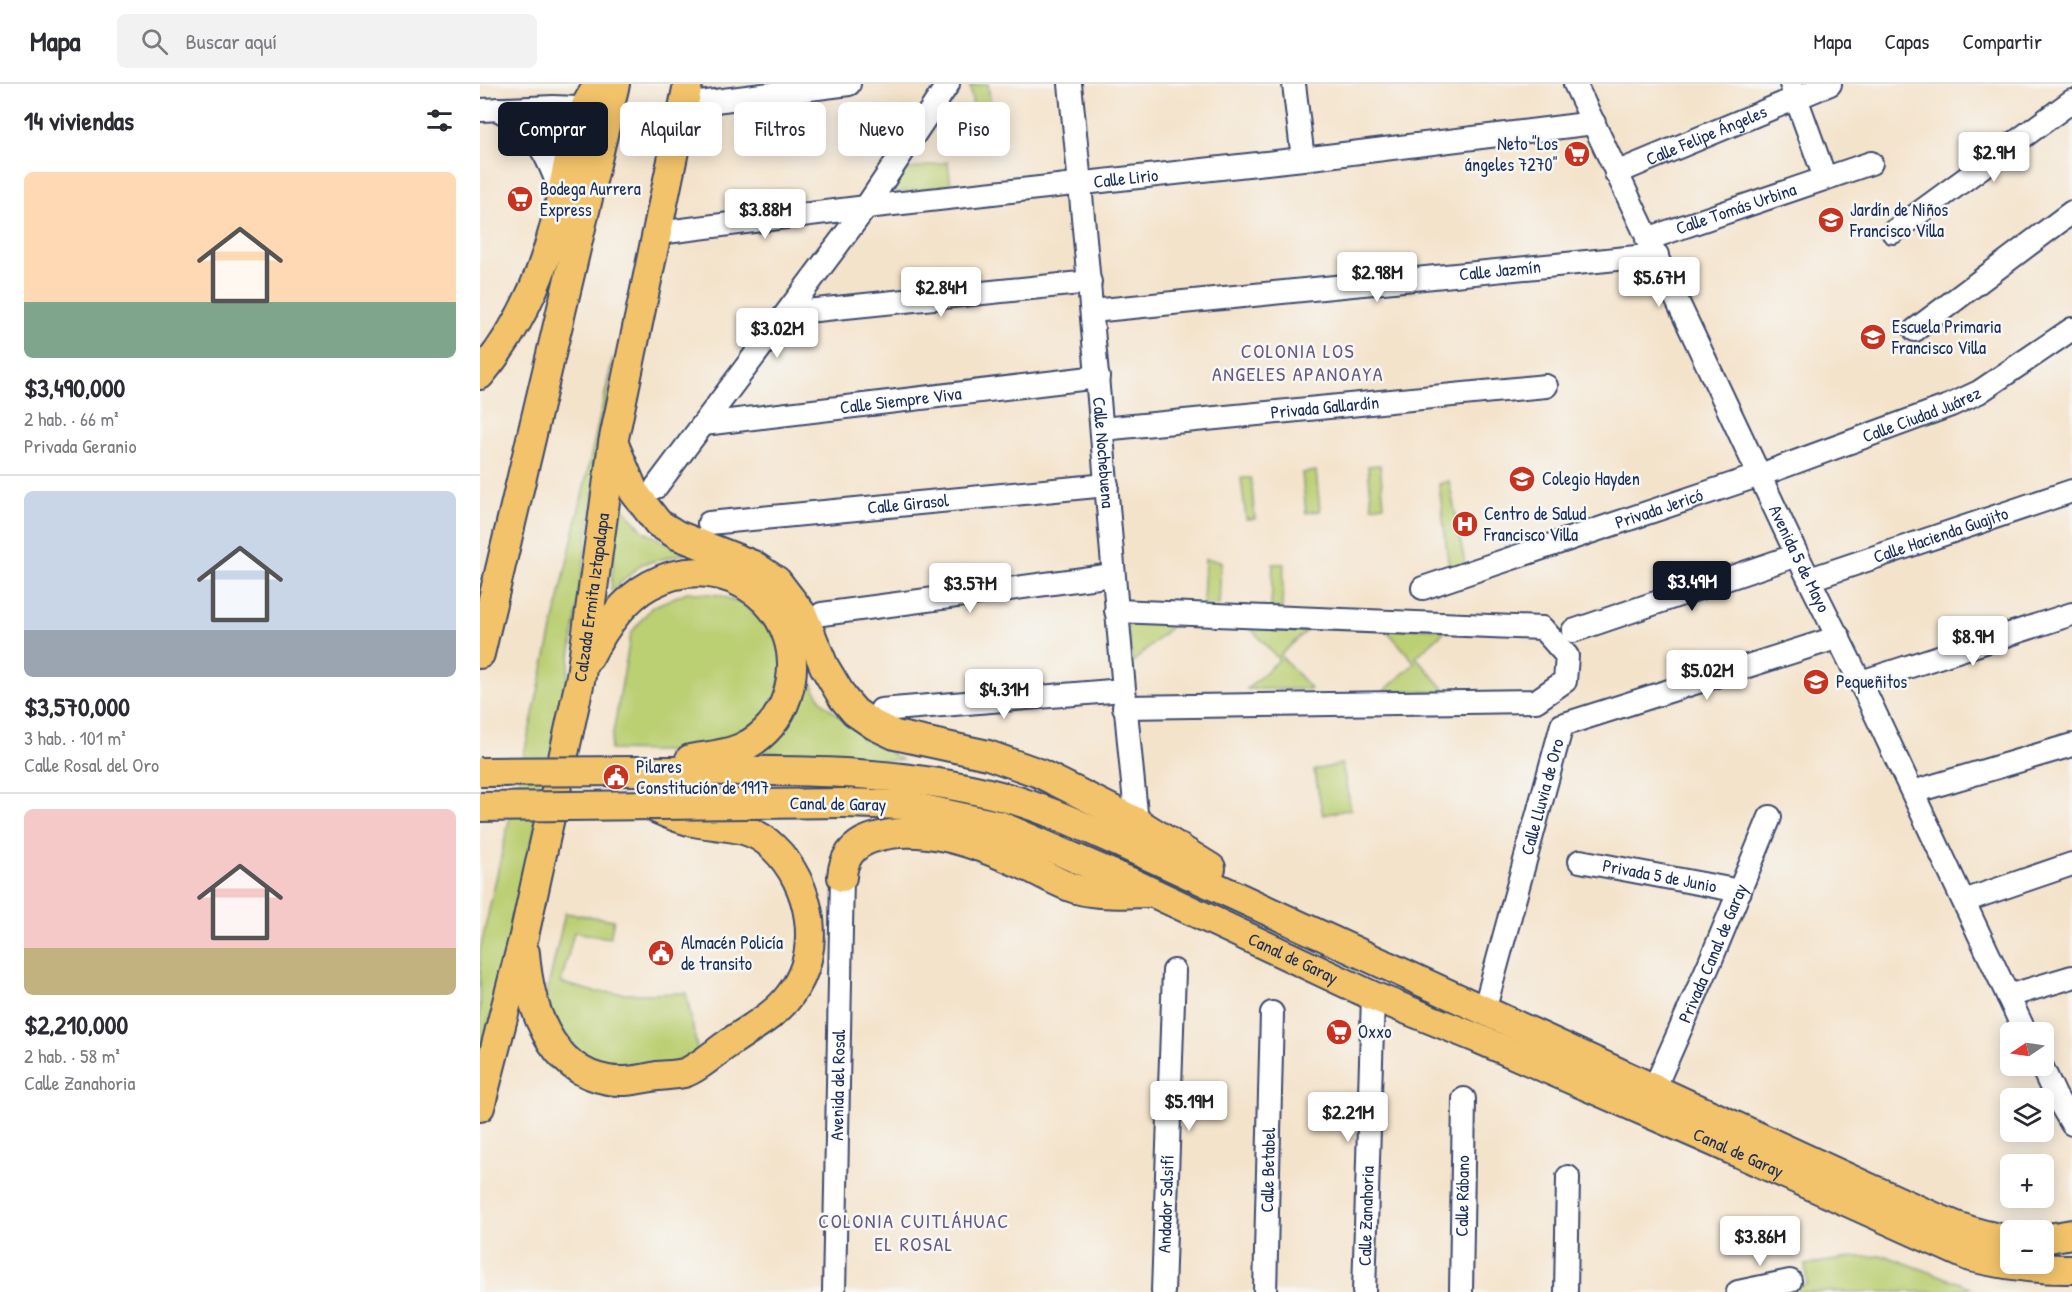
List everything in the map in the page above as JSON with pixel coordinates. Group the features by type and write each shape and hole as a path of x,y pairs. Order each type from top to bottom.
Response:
{"main road":[{"name":"Calzada Ermita Iztapalapa","path":"480,1107 524,936 581,676 613,443 686,94"},
{"path":"480,375 499,353 523,315 546,257 562,195 602,96"},
{"path":"480,654 602,96"},
{"path":"613,443 634,492 658,523 677,535 753,566 777,581 802,615 824,666 843,698 855,712 894,735 988,755 1039,773 1137,822 1212,868 1245,892 1258,907"},
{"path":"581,676 597,642 620,610 635,595 663,579 693,572 723,575 747,585 775,612 786,633 792,658 790,687 779,714 771,724 753,741 732,751 641,771"},
{"name":"Canal de Garay","path":"480,772 838,773 927,781 1006,798 1080,825 1914,1207 1969,1229 2000,1238"},
{"name":"Canal de Garay","path":"480,807 844,803 905,805 1000,826 1154,893 1373,996 1479,1039 1970,1257 2005,1266 2045,1270 2072,1269"},
{"path":"524,936 531,995 537,1014 551,1041 567,1059 586,1073 609,1080 627,1081 686,1072 774,1012 791,995 807,958 808,911 799,881 782,856 764,838 743,828 697,822 675,816 647,804"},
{"path":"842,877 845,862 858,845 886,834 912,833 948,838 992,852 1075,889 1108,893 1154,893"}],"street":[{"path":"686,94 849,84"},
{"path":"656,487 866,207 948,84"},
{"name":"Calle Nochebuena","path":"1070,84 1090,282 1116,611 1137,822"},
{"path":"1294,84 1303,159"},
{"name":"Avenida 5 de Mayo","path":"1575,84 1797,555 1861,682 2020,1022"},
{"name":"Calle Felipe Ángeles","path":"1616,173 1793,91 1830,84"},
{"path":"1793,91 1825,178"},
{"path":"489,109 602,96"},
{"path":"1893,232 2072,101"},
{"path":"489,109 520,123 535,137 549,160 562,195"},
{"name":"Calle Lirio","path":"658,233 1594,123"},
{"name":"Calle Tomás Urbina","path":"1652,247 1825,178 1871,163"},
{"path":"1915,330 2072,212"},
{"name":"Calle Jazmín","path":"1092,311 1652,247"},
{"path":"787,313 1090,282"},
{"name":"Calle Ciudad Juárez","path":"1760,476 1951,405 1979,392 2072,329"},
{"name":"Calle Siempre Viva","path":"704,424 1098,377"},
{"name":"Privada Gallardín","path":"1102,429 1546,386"},
{"name":"Privada Jericó","path":"1423,588 1760,476"},
{"name":"Calle Girasol","path":"709,523 1107,485"},
{"name":"Calle Hacienda Guajito","path":"1810,579 2072,491"},
{"path":"1573,631 1797,555"},
{"path":"822,614 1113,575"},
{"path":"881,710 1124,699 1536,701 1565,681 1567,656 1542,627 1116,611"},
{"path":"1861,682 2072,614"},
{"name":"Calle Lluvia de Oro","path":"1484,1011 1562,725 1839,638"},
{"path":"1912,792 2072,745"},
{"name":"Privada Canal de Garay","path":"1654,1089 1770,817"},
{"name":"Privada 5 de Junio","path":"1580,861 1740,891"},
{"path":"1964,901 2072,864"},
{"name":"Avenida del Rosal","path":"834,1292 842,877"},
{"name":"Andador Salsifí","path":"1163,1292 1174,971"},
{"path":"2008,996 2072,977"},
{"name":"Calle Zanahoria","path":"1364,1292 1373,996"},
{"name":"Calle Betabel","path":"1265,1292 1272,1013"},
{"path":"2050,1076 2063,1092 2072,1124"},
{"name":"Calle Rábano","path":"1461,1292 1464,1099"},
{"path":"1566,1292 1568,1177"},
{"path":"1738,1292 1790,1281"}],"green space":[{"path":"988,84 990,102 972,102 970,86"},
{"path":"948,162 951,186 890,193 906,170"},
{"path":"613,358 563,708 497,994 480,1056 480,950"},
{"path":"1380,465 1384,505 1372,507 1368,466"},
{"path":"1316,471 1320,511 1306,513 1302,473"},
{"path":"1241,478 1251,478 1255,519 1246,519"},
{"path":"1449,481 1465,564 1449,569 1439,484"},
{"path":"617,500 643,531 687,553 642,564 611,591"},
{"path":"1205,559 1221,561 1219,605 1203,604"},
{"path":"1273,564 1284,564 1282,608 1271,607"},
{"path":"687,592 720,595 742,604 761,619 799,659 822,702 869,741 902,760 839,760 729,748 713,752 610,750 631,633 652,607"},
{"path":"1127,620 1175,623 1132,663"},
{"path":"1247,624 1311,627 1280,655 1311,689 1247,689 1279,660"},
{"path":"1384,627 1447,629 1416,657 1447,692 1384,691 1415,663"},
{"path":"1342,764 1351,809 1323,815 1314,770"},
{"path":"565,913 614,920 610,938 574,932 561,983 596,992 686,993 698,1053 672,1064 590,1069 542,1014"},
{"path":"1886,1256 1971,1287 1950,1292 1772,1292 1807,1284 1805,1265 1855,1257"}],"place":[{"name":"Neto \"Los ángeles 7270\"","path":"1577,154"},
{"name":"Bodega Aurrera Express","path":"520,199"},
{"name":"Jardín de Niños Francisco Villa","path":"1831,220"},
{"name":"Escuela Primaria Francisco Villa","path":"1873,337"},
{"name":"Colegio Hayden","path":"1522,479"},
{"name":"Centro de Salud Francisco Villa","path":"1465,524"},
{"name":"Pequeñitos","path":"1816,682"},
{"name":"Pilares Constitución de 1917","path":"616,777"},
{"name":"Almacén Policía de transito","path":"661,953"},
{"name":"Oxxo","path":"1339,1032"}],"district":[{"name":"COLONIA LOS ANGELES APANOAYA","path":"1298,362"},
{"name":"COLONIA CUITLÁHUAC EL ROSAL","path":"914,1232"}]}
